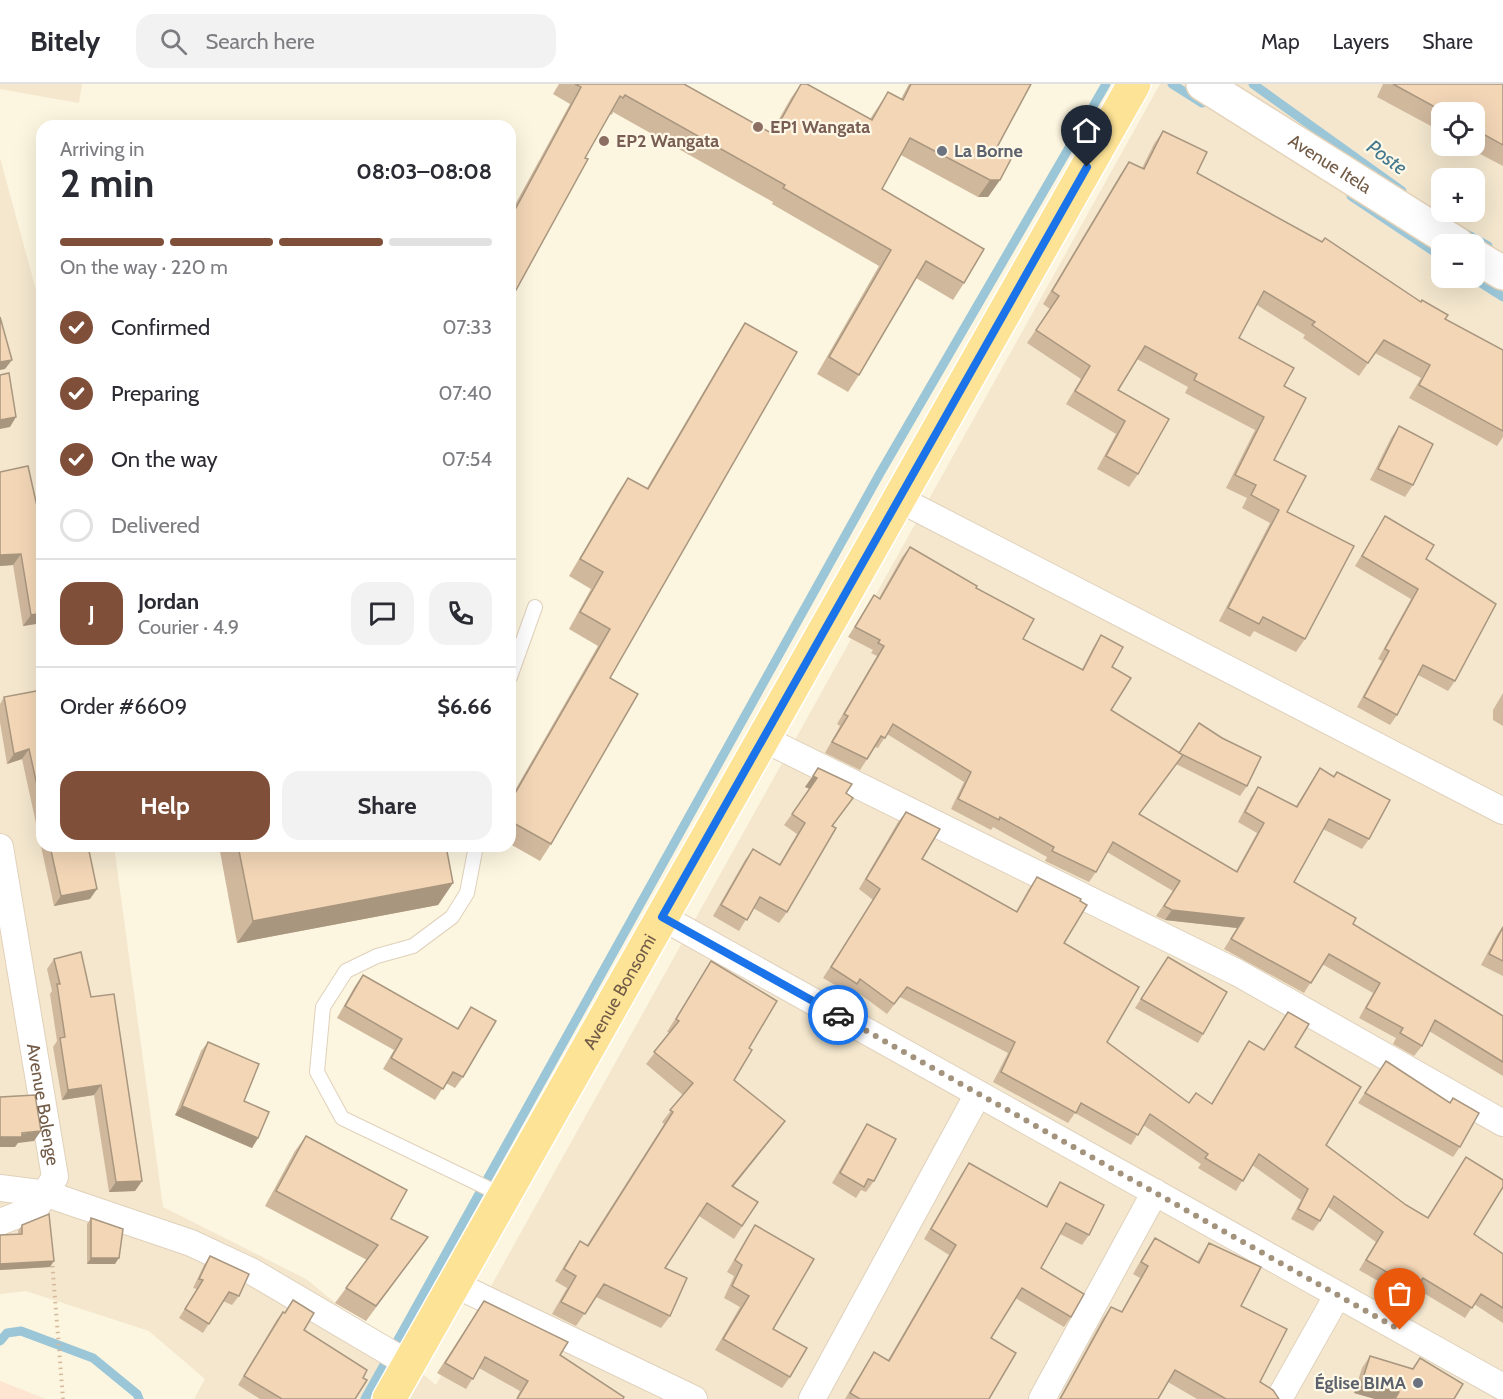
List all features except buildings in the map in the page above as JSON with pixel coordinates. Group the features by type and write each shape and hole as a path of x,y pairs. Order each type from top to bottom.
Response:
{"main road":[{"name":"Avenue Bonsomi","path":"389,1399 1134,84"}],"street":[{"name":"Avenue Itela","path":"1203,84 1441,234"},
{"path":"1485,262 1503,273"},
{"path":"899,499 1503,811"},
{"path":"762,738 1238,973 1503,1123"},
{"name":"Avenue Bolenge","path":"0,847 8,941 55,1177 46,1194"},
{"path":"662,917 1503,1387"},
{"path":"812,1399 978,1094"},
{"path":"0,1188 46,1194 191,1243 251,1271 409,1364"},
{"path":"1042,1399 1155,1192"},
{"path":"0,1222 36,1208 46,1194"},
{"path":"454,1284 694,1399"},
{"path":"1279,1399 1337,1296"}],"lane":[{"path":"516,661 536,607"},
{"path":"475,852 467,893 452,918 413,946 377,956 346,971 323,1007 318,1072 342,1118 504,1196"}],"path":[{"path":"51,1251 63,1399"}],"shaded area":[{"path":"0,84 82,84 79,103 0,89"},
{"path":"1160,84 1503,84 1503,1399 194,1399 205,1379 149,1331 26,1291 0,1294 0,158 36,290 36,852 115,852 163,1207 306,1279 436,1385"},
{"path":"0,1381 46,1399 0,1399"}],"waterway":[{"path":"365,1399 879,475 1106,84"},
{"path":"1172,84 1202,103"},
{"name":"Poste","path":"1253,84 1402,191"},
{"path":"1351,196 1431,250"},
{"name":"Poste","path":"1461,231 1488,246"},
{"path":"1485,286 1503,297"},
{"path":"0,1341 7,1333 21,1331 93,1358 137,1394 139,1399"}],"way so far":[{"path":"838,1015 1400,1330"}],"place":[{"name":"EP1 Wangata","path":"758,127"},
{"name":"EP2 Wangata","path":"604,141"},
{"name":"La Borne","path":"942,151"},
{"name":"Église BIMA","path":"1418,1383"}],"route":[{"path":"838,1015 662,917 1087,167"}]}
